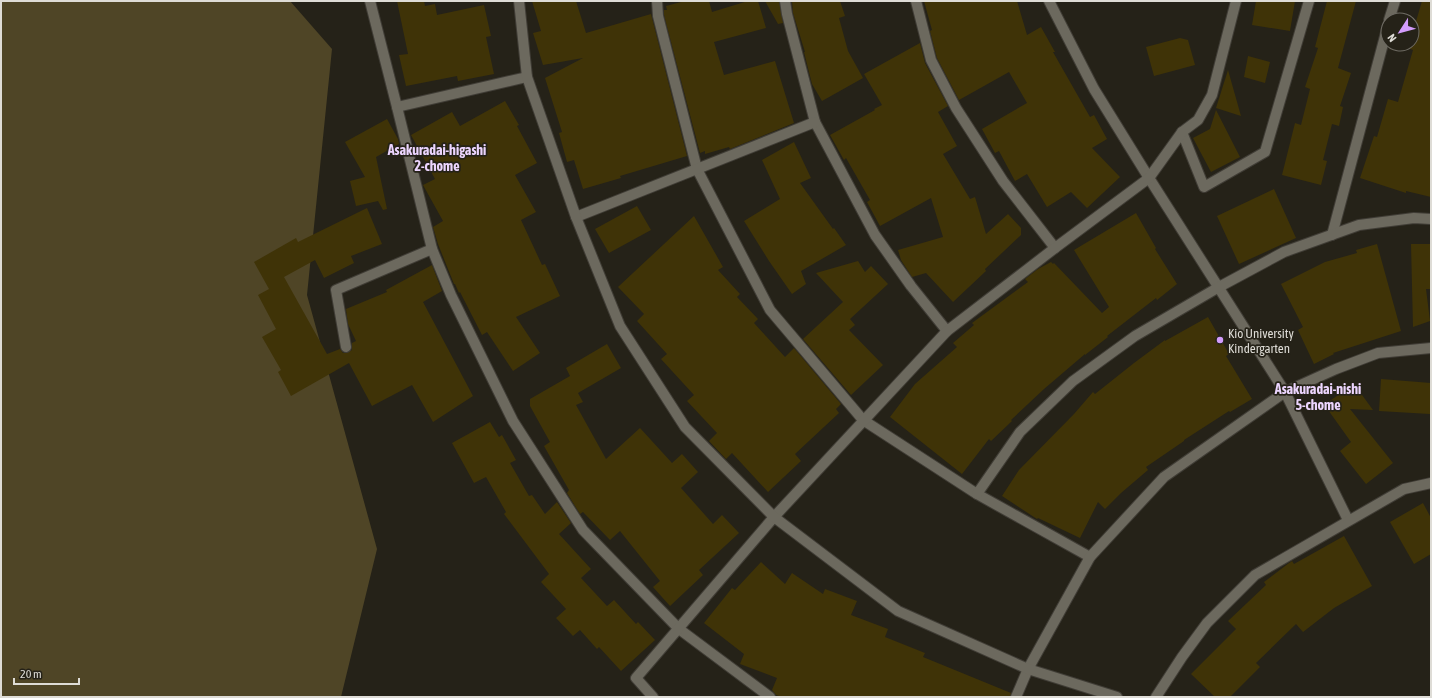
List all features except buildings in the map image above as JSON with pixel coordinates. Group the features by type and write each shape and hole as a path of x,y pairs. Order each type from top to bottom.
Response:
{"street":[{"path":"370,1 432,249 451,295 513,421 583,530 679,629 770,697"},
{"path":"520,1 527,77 576,217 620,326 685,427 774,517 898,611 1028,668 1117,697"},
{"path":"657,1 658,16 697,169 770,310 863,420 977,494 1090,557"},
{"path":"785,1 815,122 875,235 911,286 947,331"},
{"path":"916,1 931,60 956,108 1003,181 1055,248"},
{"path":"1049,1 1094,88 1149,178 1285,392 1348,520"},
{"path":"653,697 636,678 774,517 947,331 1149,178 1182,132 1198,120 1212,95 1236,1"},
{"path":"1182,132 1204,187 1265,152 1309,1"},
{"path":"1392,12 1395,1"},
{"path":"1332,235 1381,52"},
{"path":"397,107 527,77"},
{"path":"576,217 815,122"},
{"path":"977,494 1020,432 1072,381 1135,336 1219,287 1284,252 1359,226 1414,218 1431,219"},
{"path":"346,347 336,290 432,249"},
{"path":"1016,697 1028,668 1090,557 1164,476 1285,392 1336,369 1378,353 1431,348"},
{"path":"1156,697 1182,657 1207,623 1254,575 1404,489 1431,483"}],"shaded area":[{"path":"1,1 290,1 332,49 307,295 377,549 341,697 1,697"}],"place":[{"name":"Kio University Kindergarten","path":"1220,340"}],"district":[{"name":"Asakuradai-higashi 2-chome","path":"437,158"},
{"name":"Asakuradai-nishi 5-chome","path":"1318,398"}]}
